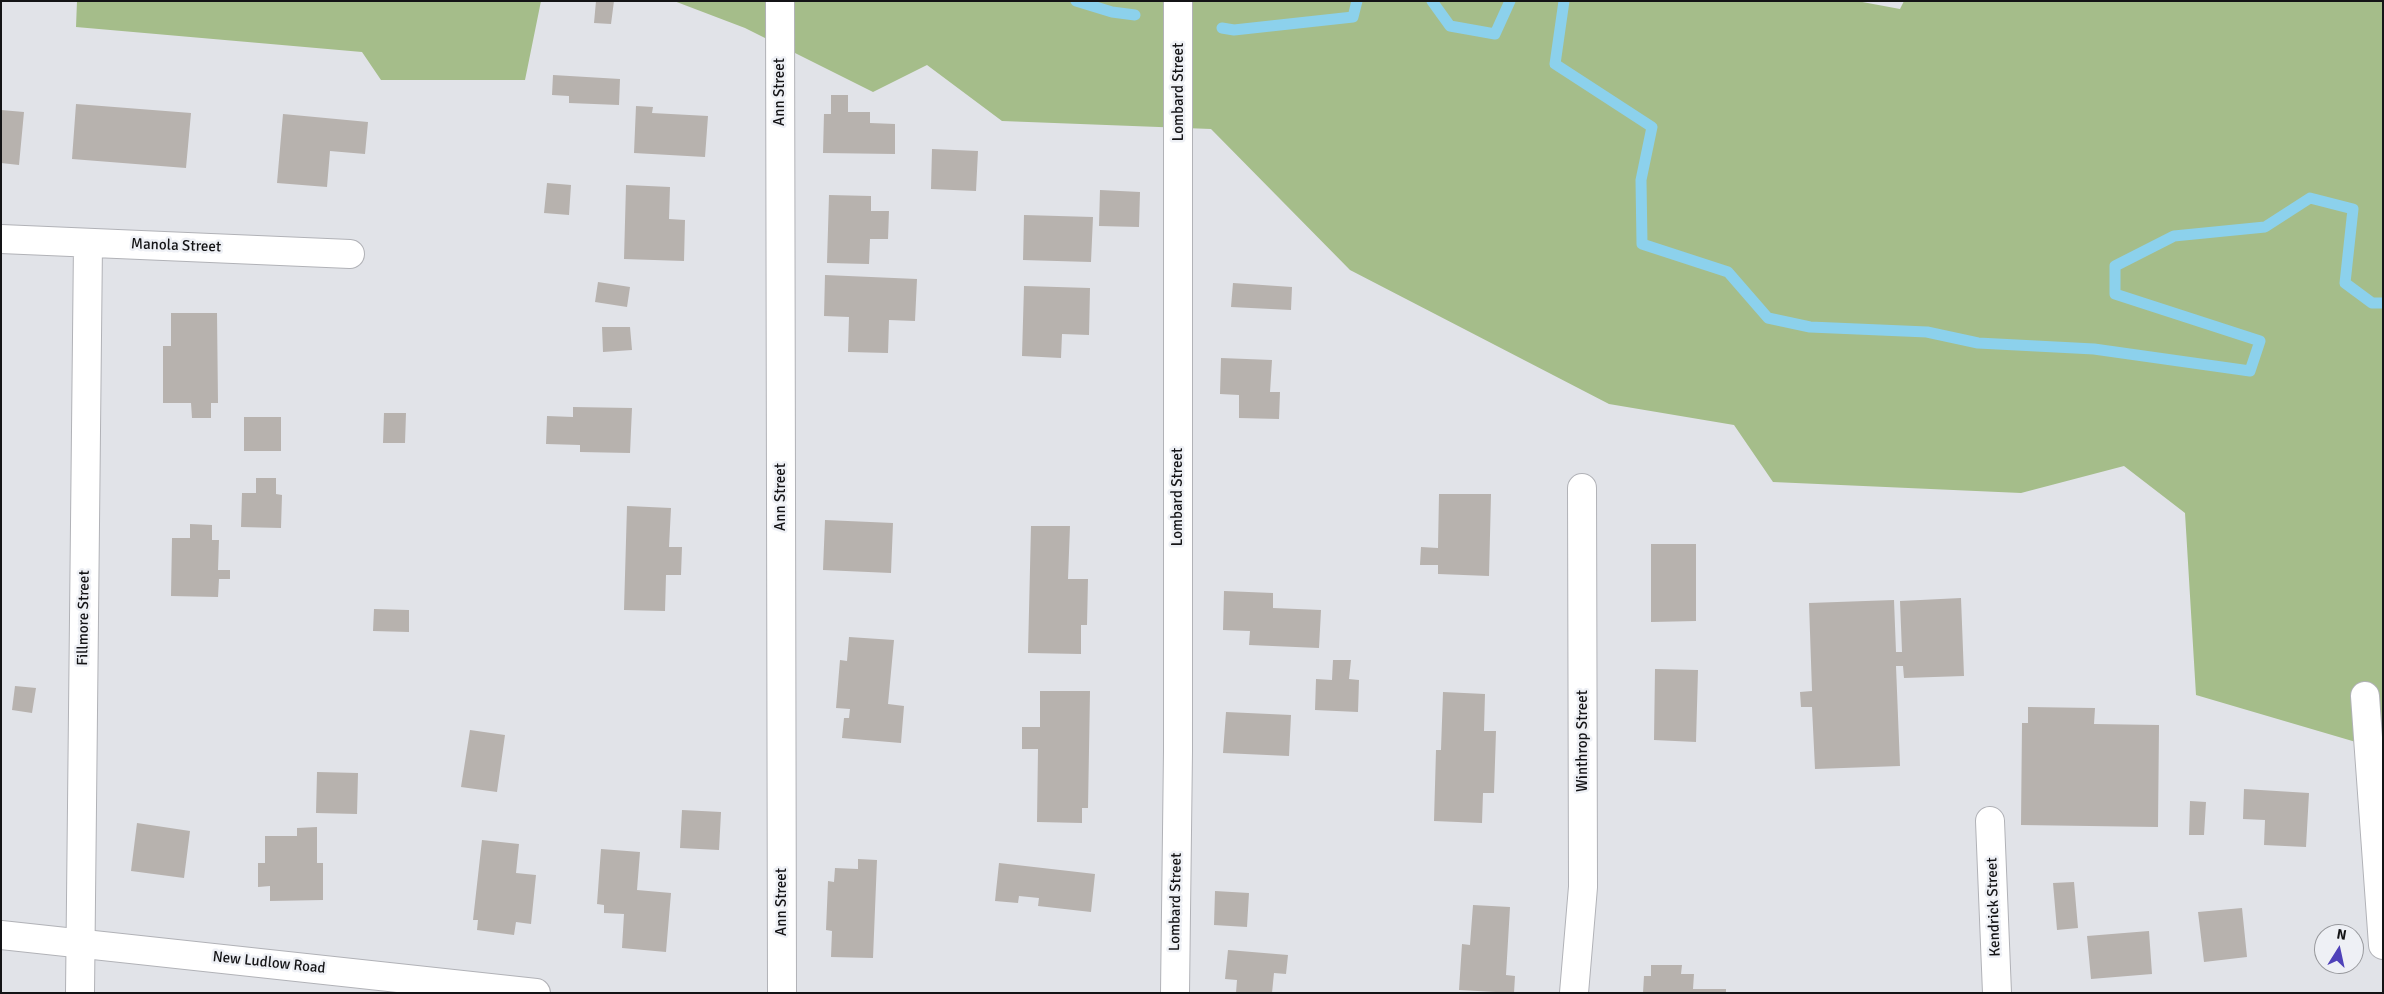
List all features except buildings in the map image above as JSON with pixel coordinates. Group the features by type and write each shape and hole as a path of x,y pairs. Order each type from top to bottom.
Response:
{"street":[{"name":"Ann Street","path":"780,1 782,993"},
{"name":"Lombard Street","path":"1174,993 1178,721 1178,1"},
{"name":"Manola Street","path":"1,239 350,254"},
{"name":"Fillmore Street","path":"80,993 88,243"},
{"name":"Winthrop Street","path":"1574,993 1583,888 1582,488"},
{"path":"2365,696 2383,945"},
{"name":"Kendrick Street","path":"1990,821 1997,993"},
{"name":"New Ludlow Road","path":"1,934 536,993"}],"green space":[{"path":"77,1 541,1 525,80 381,80 362,52 76,27"},
{"path":"674,1 1857,1 1900,9 1904,1 2383,1 2383,750 2196,695 2185,513 2124,466 2021,493 1773,482 1734,425 1609,404 1350,270 1211,129 1002,121 927,65 873,92 745,28"}],"waterway":[{"path":"1076,1 1112,12 1135,15"},
{"path":"1222,28 1234,30 1353,17 1357,1"},
{"path":"1432,1 1450,26 1495,34 1510,1"},
{"path":"1564,1 1555,64 1652,127 1641,180 1642,244 1728,272 1768,318 1810,327 1927,332 1978,343 2094,349 2250,371 2260,341 2115,294 2115,266 2174,236 2265,227 2310,198 2353,209 2345,283 2372,303 2383,303"}]}
